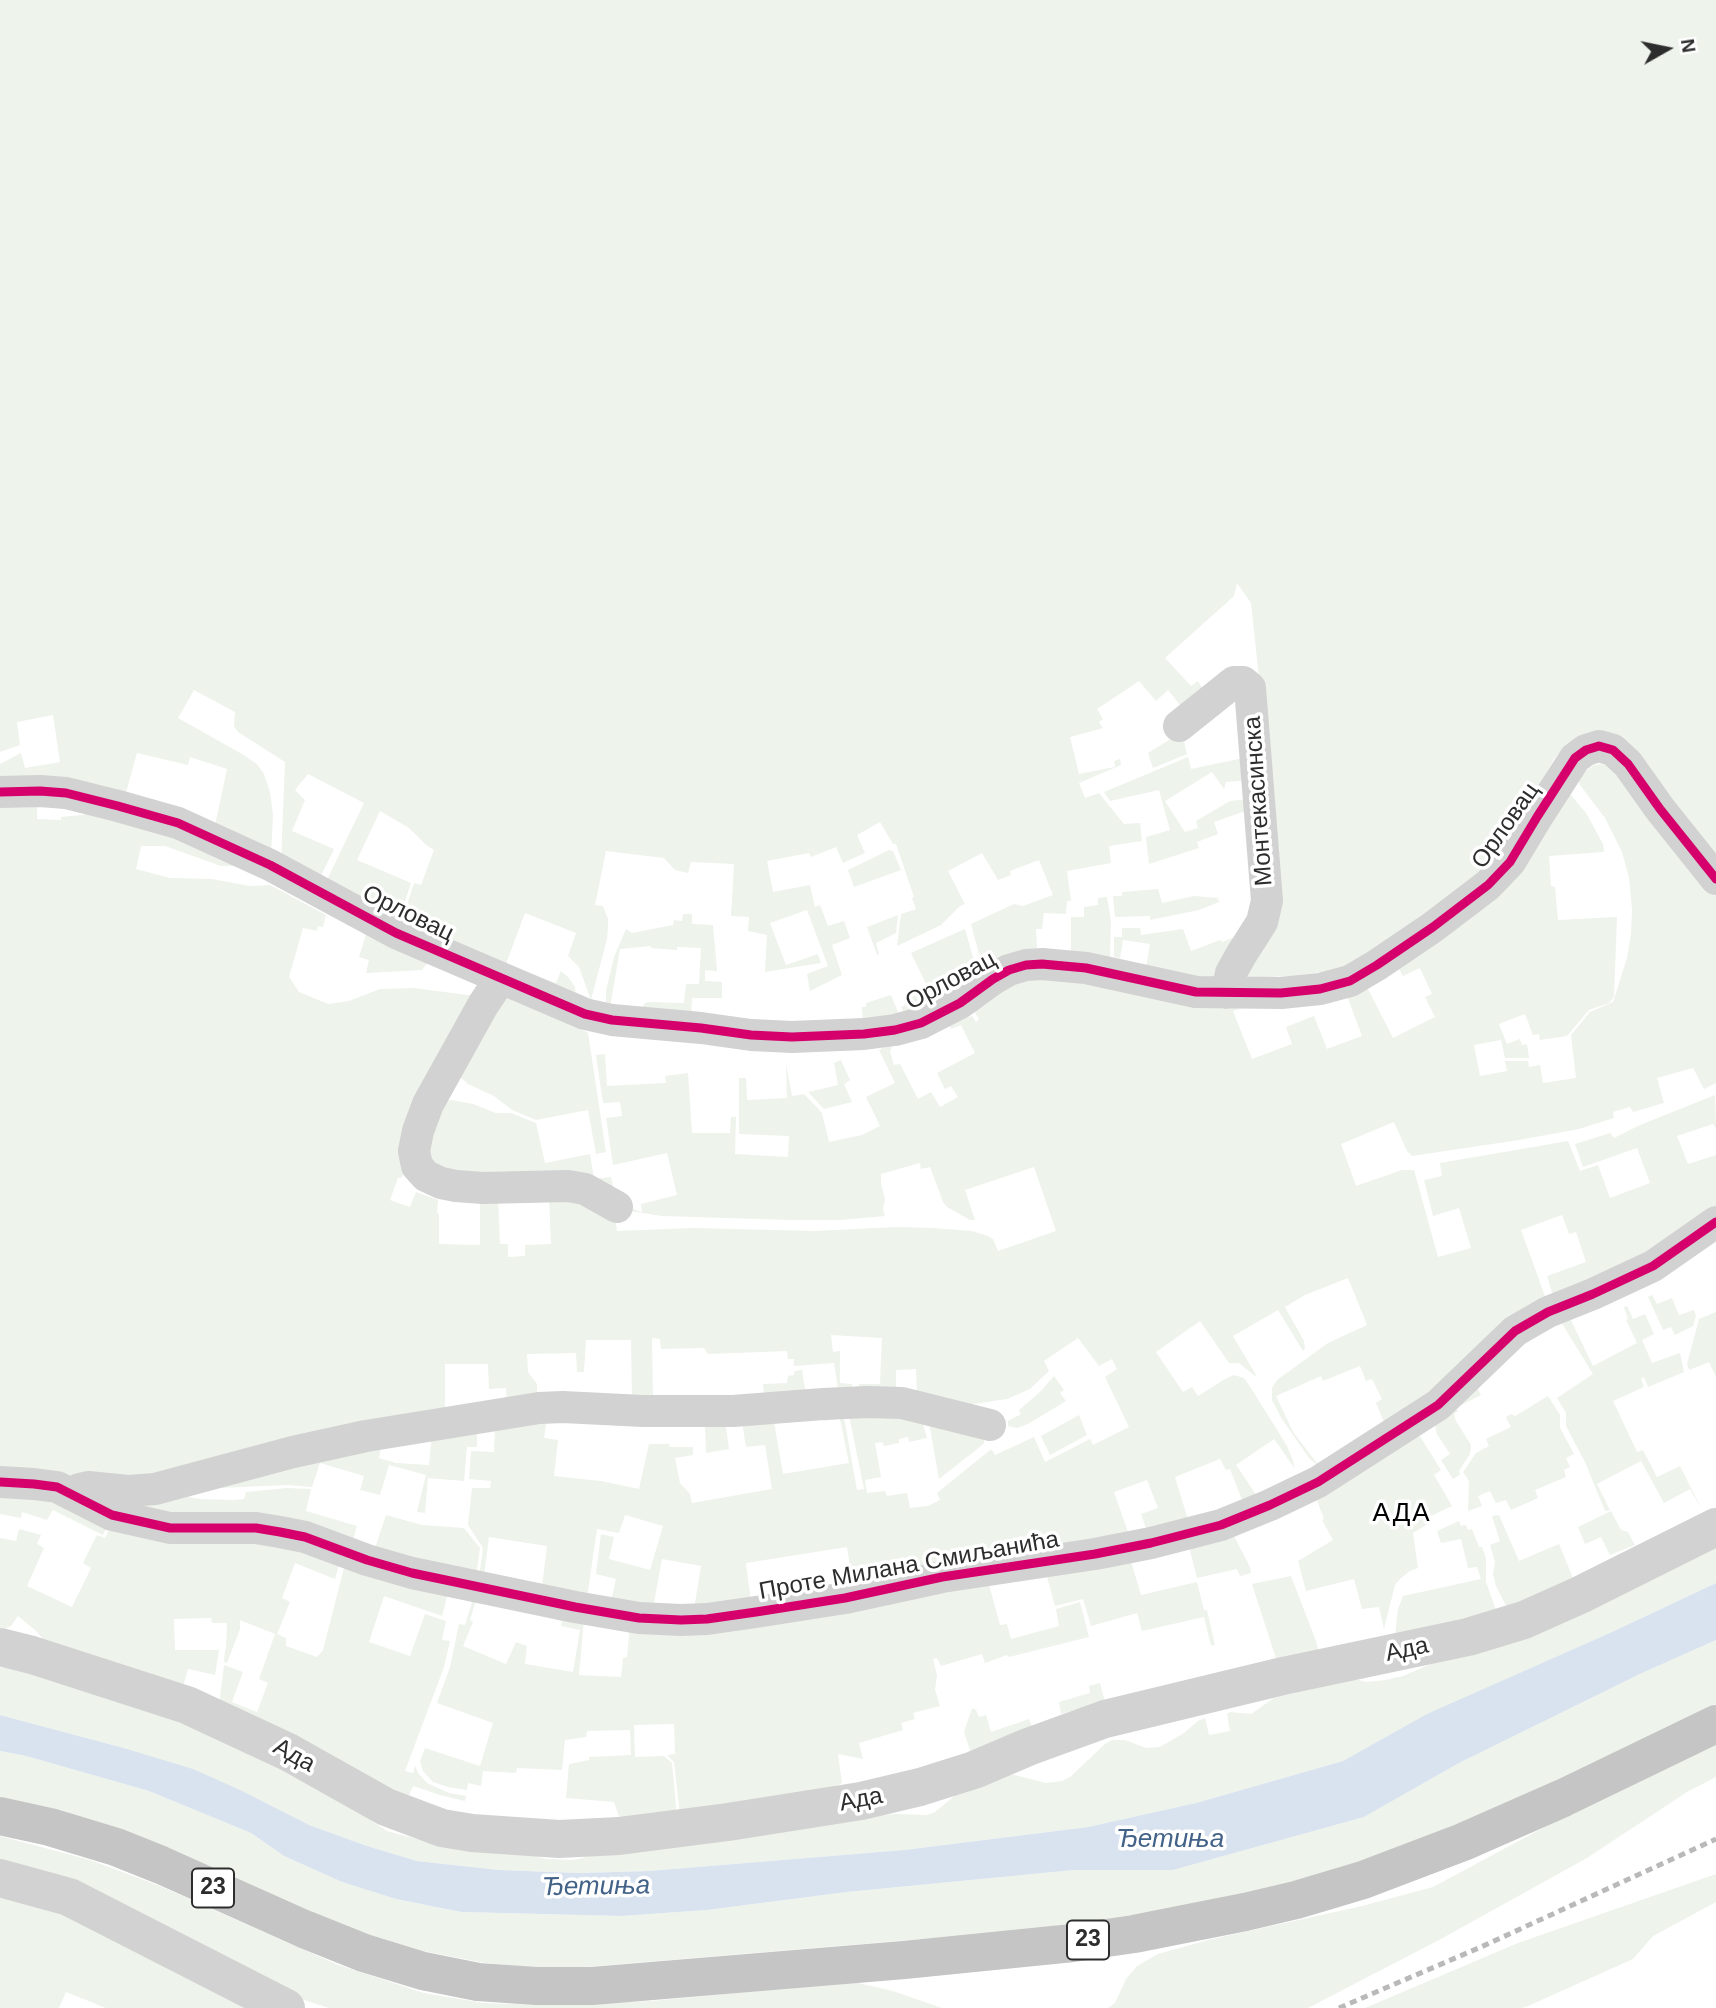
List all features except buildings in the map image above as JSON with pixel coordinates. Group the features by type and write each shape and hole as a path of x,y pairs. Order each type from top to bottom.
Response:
{"main road":[{"name":"23","path":"0,1816 50,1827 116,1847 161,1864 304,1929 364,1953 423,1971 478,1982 592,1986 877,1963 1073,1943 1168,1928 1258,1909 1363,1880 1462,1842 1563,1798 1716,1724"}],"street":[{"name":"Монтекасинска","path":"1179,726 1234,682 1243,682 1250,688 1267,901 1262,922 1231,973 1227,993"},
{"name":"Орловац","path":"0,792 66,793 178,823 270,865 396,933 585,1014 751,1035 792,1037 895,1030 921,1023 960,1003 993,979 1026,965 1086,968 1196,992 1281,993 1320,989 1349,981 1433,927 1488,885 1510,862 1575,758 1586,750 1599,746 1613,750 1628,764 1716,879"},
{"path":"501,978 477,1015 428,1104 414,1152 417,1166 426,1176 441,1183 456,1186 533,1188 568,1186 585,1189 617,1207"},
{"name":"Проте Милана Смиљанића","path":"74,1495 112,1515 141,1522 170,1528 256,1528 280,1532 304,1537 412,1573 639,1618 707,1619 845,1598 942,1577 1151,1543 1221,1525 1270,1505 1318,1482 1438,1405 1515,1331 1548,1312 1653,1265 1716,1222"},
{"path":"0,1482 57,1487 74,1495 79,1489 88,1487 128,1491 155,1489 293,1452 366,1436 539,1408 733,1411 823,1404 902,1403 990,1425"},
{"name":"Ада","path":"0,1647 187,1705 288,1752 386,1807 443,1828 472,1833 559,1839 619,1836 861,1801 920,1787 974,1770 1105,1719 1283,1676 1468,1637 1524,1620 1716,1527"},
{"path":"0,1878 69,1897 286,2008"}],"shaded area":[{"path":"0,0 1716,0 1716,863 1579,737 1566,744 1554,759 1514,834 1493,859 1462,888 1352,964 1335,970 1293,976 1241,978 1260,943 1264,724 1251,603 1237,583 1234,596 1165,658 1191,686 1198,681 1206,694 1185,711 1168,690 1156,701 1139,681 1097,709 1103,719 1099,722 1103,728 1070,737 1079,774 1115,767 1114,761 1120,759 1121,765 1079,783 1085,798 1099,793 1124,824 1140,823 1142,841 1109,846 1111,863 1067,871 1071,901 1067,901 1066,914 1044,913 1042,929 1036,929 1037,948 1008,956 983,969 971,924 1014,904 1023,906 1053,895 1039,860 1010,871 1011,875 998,880 982,853 948,871 965,904 941,925 897,946 901,914 916,909 896,844 893,844 880,822 857,835 865,853 843,863 836,847 811,857 809,853 767,861 773,892 810,885 815,907 820,905 828,926 844,921 850,938 832,945 842,975 810,991 807,974 828,966 807,910 770,923 786,965 818,954 821,963 765,972 767,935 748,931 749,917 731,916 734,864 691,862 688,873 675,870 664,858 606,851 595,905 603,906 608,919 607,939 591,1000 579,967 568,956 576,933 525,913 506,964 556,983 561,971 575,987 576,1000 401,924 414,883 421,885 434,850 409,828 380,811 357,860 411,883 398,923 325,884 364,803 308,774 295,790 305,800 292,831 334,849 319,880 281,862 285,762 238,732 234,726 235,712 194,690 178,718 242,754 257,764 264,774 273,815 271,856 215,825 227,769 190,757 188,765 137,753 125,796 0,783 0,764 21,753 25,768 60,762 53,715 17,722 20,745 0,752"},
{"path":"1182,732 1187,754 1153,768 1148,753"},
{"path":"1188,757 1191,769 1248,757 1250,780 1226,782 1224,789 1212,772 1165,801 1185,832 1198,828 1196,821 1230,801 1251,799 1251,809 1214,822 1218,834 1197,842 1199,848 1149,864 1146,837 1170,830 1159,790 1110,801 1104,792"},
{"path":"1594,765 1617,766 1624,772 1657,824 1716,896 1716,1083 1704,1089 1693,1068 1657,1078 1664,1103 1633,1112 1630,1107 1613,1112 1614,1118 1579,1129 1519,1140 1412,1156 1394,1122 1341,1144 1356,1186 1402,1170 1414,1170 1438,1257 1471,1248 1459,1208 1433,1216 1424,1180 1442,1176 1440,1163 1568,1141 1580,1171 1598,1165 1610,1198 1650,1183 1637,1148 1583,1167 1575,1144 1610,1133 1614,1138 1715,1095 1716,1128 1713,1124 1677,1136 1688,1164 1716,1155 1716,1207 1653,1252 1621,1269 1553,1296 1547,1276 1586,1262 1576,1232 1569,1234 1562,1215 1521,1230 1546,1299 1509,1320 1425,1401 1386,1427 1376,1403 1382,1399 1372,1379 1366,1381 1360,1366 1323,1381 1321,1376 1276,1396 1293,1432 1320,1467 1309,1458 1282,1419 1272,1400 1272,1388 1277,1380 1328,1343 1367,1325 1348,1278 1305,1295 1285,1307 1304,1341 1303,1351 1278,1310 1233,1336 1255,1376 1239,1363 1229,1363 1200,1321 1156,1352 1183,1392 1192,1387 1198,1396 1234,1375 1244,1378 1287,1446 1295,1469 1274,1439 1236,1465 1259,1499 1244,1505 1230,1469 1226,1470 1220,1459 1175,1477 1189,1523 1148,1534 1141,1514 1158,1508 1147,1480 1114,1492 1130,1538 955,1565 853,1586 847,1547 746,1563 751,1602 711,1608 694,1609 701,1566 662,1559 653,1608 611,1602 616,1579 596,1574 601,1534 614,1537 609,1559 650,1570 663,1526 625,1515 619,1533 597,1529 587,1598 542,1586 547,1546 489,1537 484,1576 479,1578 483,1548 468,1525 472,1488 490,1488 491,1481 469,1479 471,1451 494,1452 497,1425 547,1418 544,1438 558,1440 554,1476 601,1481 639,1489 649,1444 693,1447 693,1455 675,1458 680,1483 690,1494 692,1503 772,1489 765,1445 746,1447 742,1421 773,1416 783,1474 849,1463 840,1419 823,1421 822,1413 843,1412 857,1490 864,1489 848,1410 901,1411 921,1416 927,1438 909,1442 908,1437 899,1439 899,1443 884,1446 882,1442 875,1443 881,1477 865,1480 867,1493 885,1491 887,1496 907,1493 910,1508 928,1506 940,1500 937,1493 990,1450 995,1455 1034,1437 1045,1462 1090,1439 1093,1445 1129,1427 1105,1377 1117,1369 1112,1359 1099,1366 1078,1338 1044,1361 1049,1371 1030,1389 1007,1399 954,1407 917,1393 916,1369 896,1370 896,1394 859,1393 859,1384 880,1384 882,1338 831,1335 833,1352 840,1351 840,1383 852,1384 852,1394 839,1394 834,1363 794,1366 794,1359 788,1359 787,1351 708,1354 704,1348 661,1349 660,1339 652,1338 653,1399 632,1399 631,1340 586,1340 584,1372 577,1372 576,1353 527,1354 528,1372 537,1384 537,1399 507,1405 506,1388 489,1389 488,1364 445,1364 445,1411 453,1411 453,1414 313,1441 156,1481 81,1479 70,1482 35,1472 0,1472 0,801 52,801 84,806 61,809 61,804 37,803 37,819 61,820 61,817 110,812 134,818 176,831 253,866 221,866 165,846 141,846 136,869 170,878 212,879 250,886 270,885 326,915 323,927 318,926 317,931 303,928 289,977 299,992 328,1004 349,1001 380,989 413,988 476,996 477,1002 419,1110 408,1147 406,1172 398,1178 390,1200 410,1207 416,1192 438,1200 439,1244 480,1245 480,1196 443,1196 416,1187 420,1180 443,1190 460,1193 521,1193 521,1199 498,1200 500,1244 508,1244 508,1257 525,1256 525,1245 551,1244 549,1198 527,1199 528,1193 555,1192 575,1193 599,1201 610,1208 615,1216 617,1231 692,1228 814,1231 932,1228 972,1231 988,1236 993,1239 998,1251 1056,1231 1034,1167 965,1190 975,1220 970,1220 947,1207 930,1167 921,1169 920,1163 881,1174 885,1216 840,1220 790,1220 662,1216 631,1211 626,1207 642,1212 641,1204 677,1195 667,1153 613,1165 606,1118 622,1116 620,1102 603,1103 596,1055 605,1054 607,1086 666,1083 665,1076 688,1073 692,1133 730,1133 731,1117 736,1117 735,1154 788,1157 789,1136 739,1134 739,1078 746,1078 747,1100 787,1098 786,1064 792,1096 804,1094 822,1113 829,1142 862,1135 880,1126 866,1097 895,1083 879,1050 893,1042 890,1052 894,1065 900,1064 918,1099 931,1092 940,1107 958,1097 951,1086 945,1089 937,1073 975,1053 961,1025 951,1029 948,1021 962,1010 967,1018 972,1016 976,1022 979,1019 970,1005 1012,978 1038,970 1052,970 1177,998 1264,1000 1266,1001 1233,1011 1252,1059 1292,1044 1286,1027 1314,1016 1327,1049 1362,1036 1347,996 1360,991 1359,986 1365,983 1393,1038 1435,1017 1425,997 1432,994 1420,968 1403,976 1396,964 1475,909 1510,877 1558,799 1566,793 1570,794 1586,813 1603,844 1604,852 1549,856 1551,886 1555,887 1558,920 1617,917 1614,997 1609,1003 1589,1010 1567,1036 1540,1040 1539,1034 1533,1035 1525,1014 1499,1024 1507,1044 1520,1039 1522,1045 1527,1044 1529,1058 1505,1058 1501,1040 1474,1045 1480,1076 1507,1071 1505,1061 1528,1061 1529,1067 1540,1065 1543,1083 1576,1078 1571,1035 1590,1012 1613,1002 1627,958 1631,934 1629,878 1622,852 1605,818 1578,779"},
{"path":"889,850 893,851 901,870 854,887 848,870"},
{"path":"1158,889 1162,903 1194,896 1218,898 1219,902 1199,910 1150,920 1150,916 1115,917 1113,896 1122,896 1122,892"},
{"path":"1107,897 1111,921 1110,958 1071,952 1071,917 1084,917 1084,907 1098,905 1098,898"},
{"path":"683,914 692,914 692,924 713,925 717,971 705,970 705,981 722,982 722,998 692,998 691,1016 642,1008 649,1002 684,1003 686,984 699,984 701,948 677,947 677,950 651,946 620,949 610,1008 606,1007 606,991 614,957 626,929 632,933 673,925 674,920 682,921"},
{"path":"898,915 896,933 876,943 877,955 867,927"},
{"path":"1122,928 1140,928 1141,935 1183,929 1191,951 1220,940 1222,942 1232,938 1241,942 1214,982 1146,967 1150,944 1123,940 1120,958 1114,957 1114,937 1122,937"},
{"path":"965,929 978,975 906,1017 901,1007 912,1002 910,998 928,988 911,953"},
{"path":"367,931 428,962 422,970 366,973 369,960 359,957"},
{"path":"503,995 532,1005 588,1033 606,1152 596,1154 588,1110 536,1120 512,1110 494,1096 468,1084 460,1077"},
{"path":"891,995 901,1019 863,1025 862,1007 866,1007 866,1003"},
{"path":"841,1060 850,1080 844,1084 852,1102 824,1109 808,1092 838,1085 834,1063"},
{"path":"445,1101 473,1104 496,1113 511,1113 536,1123 545,1163 590,1154 594,1179 611,1177 615,1195 441,1177 421,1147"},
{"path":"1652,1295 1657,1304 1672,1298 1679,1315 1694,1310 1696,1316 1693,1326 1675,1335 1671,1327 1663,1330 1648,1297"},
{"path":"1627,1306 1633,1319 1645,1314 1654,1334 1642,1340 1652,1363 1680,1353 1684,1372 1648,1387 1644,1377 1641,1379 1644,1387 1613,1401 1637,1452 1643,1450 1657,1477 1680,1466 1702,1510 1690,1489 1664,1503 1641,1461 1597,1484 1610,1510 1605,1511 1585,1462 1566,1426 1566,1413 1557,1398 1593,1374 1561,1322 1570,1318 1593,1366 1637,1343 1626,1320 1628,1319 1624,1307"},
{"path":"1716,1312 1716,1377 1709,1362 1689,1370 1687,1364 1699,1319"},
{"path":"802,1370 806,1396 764,1399 763,1384 787,1383 788,1376 794,1375 794,1371"},
{"path":"1054,1376 1064,1390 1060,1393 1066,1401 1028,1424 1017,1428 1008,1426 1008,1421 1021,1414 1019,1410"},
{"path":"1477,1387 1481,1395 1456,1408 1458,1411 1454,1414 1471,1445 1470,1454 1459,1471 1460,1475 1453,1479 1441,1460 1450,1454 1437,1434 1434,1421"},
{"path":"1548,1396 1560,1415 1560,1428 1574,1454 1566,1458 1570,1467 1564,1470 1566,1477 1535,1490 1538,1498 1511,1510 1506,1500 1496,1503 1490,1491 1478,1496 1482,1506 1468,1511 1469,1481 1463,1472 1476,1453 1489,1446 1486,1439 1511,1427 1506,1417 1511,1414 1515,1416"},
{"path":"1079,1415 1087,1435 1050,1455 1041,1436"},
{"path":"928,1417 984,1439 981,1446 939,1479"},
{"path":"725,1420 729,1449 706,1453 705,1426"},
{"path":"477,1428 477,1447 467,1447 464,1481 428,1478 425,1513 417,1512 426,1475 389,1465 380,1495 360,1490 364,1476 320,1463 312,1487 287,1485 217,1488 382,1442 379,1458 396,1463 429,1465 432,1435"},
{"path":"1418,1433 1441,1470 1434,1475 1452,1506 1431,1516 1433,1521 1413,1533 1418,1568 1410,1571 1395,1585 1384,1629 1379,1607 1362,1609 1354,1579 1306,1591 1298,1561 1333,1540 1322,1520 1324,1519 1315,1495"},
{"path":"287,1488 311,1489 306,1511 357,1526 352,1543 159,1516 128,1498 177,1495 234,1500 244,1499 246,1492"},
{"path":"0,1494 45,1497 108,1525 103,1535 53,1510 47,1520 22,1512 21,1518 0,1514"},
{"path":"1611,1511 1621,1530 1628,1532 1635,1545 1610,1555 1601,1537 1585,1544 1578,1527"},
{"path":"386,1515 422,1525 464,1528 480,1548 476,1577 374,1551"},
{"path":"1499,1515 1519,1561 1559,1544 1575,1583 1506,1606 1496,1586 1493,1574 1495,1562 1490,1545 1500,1541 1492,1516"},
{"path":"1459,1521 1461,1526 1466,1525 1468,1530 1472,1529 1479,1547 1482,1547 1486,1558 1486,1582 1497,1613 1395,1636 1398,1609 1403,1596 1481,1579 1477,1567 1468,1568 1461,1539 1441,1543 1437,1531"},
{"path":"111,1526 256,1540 340,1562 335,1579 295,1563 282,1598 290,1602 277,1634 286,1638 286,1646 317,1657 323,1650 345,1564 448,1593 442,1616 384,1596 369,1642 410,1656 425,1614 446,1621 442,1640 450,1641 444,1667 405,1771 413,1773 415,1766 427,1783 449,1793 466,1796 465,1801 413,1786 408,1798 219,1705 224,1665 243,1672 232,1702 257,1712 268,1683 259,1679 275,1634 240,1620 240,1629 227,1663 224,1662 227,1623 212,1623 211,1618 174,1619 175,1650 219,1650 215,1675 188,1669 182,1690 45,1641 18,1616 11,1626 0,1631 0,1538 16,1541 19,1529 41,1535 37,1544 44,1548 27,1586 72,1607 91,1568 83,1563 97,1535 105,1538"},
{"path":"1234,1536 1251,1573 1240,1576 1237,1569 1197,1578 1188,1543"},
{"path":"1716,1541 1716,1583 1428,1714 1343,1761 1196,1803 1088,1827 904,1850 649,1871 579,1873 499,1870 417,1861 309,1825 120,1747 0,1715 0,1667 19,1669 180,1714 387,1831 436,1844 547,1859 574,1860 600,1850 865,1816 927,1815 935,1812 959,1792 1007,1773 1046,1783 1062,1781 1112,1740 1125,1740 1146,1748 1160,1747 1205,1718 1209,1735 1230,1731 1227,1714 1251,1714 1274,1698 1352,1678 1366,1682 1403,1676"},
{"path":"1131,1561 1141,1595 1197,1582 1215,1645 1211,1646 1204,1617 1142,1631 1137,1613 1091,1626 1083,1599 1055,1606 1046,1573"},
{"path":"1291,1576 1320,1656 1278,1665 1252,1584"},
{"path":"988,1581 1000,1625 1007,1624 1011,1639 1059,1626 1056,1609 1080,1602 1089,1637 1009,1657 1007,1655 985,1663 982,1654 941,1666 937,1658 933,1659 937,1675 935,1689 940,1706 913,1713 915,1719 901,1723 903,1730 859,1743 863,1759 838,1754 842,1783 827,1790 680,1815 674,1762 667,1755 675,1754 674,1724 634,1725 635,1757 664,1756 672,1763 677,1817 619,1817 614,1802 566,1798 569,1764 589,1760 589,1757 631,1755 630,1730 587,1731 586,1737 565,1740 562,1770 517,1768 516,1773 483,1771 481,1786 468,1783 467,1790 433,1782 423,1771 420,1761 425,1748 480,1766 493,1723 437,1703 450,1667 459,1624 465,1625 473,1599 476,1600 470,1620 473,1622 463,1646 506,1664 516,1642 527,1646 525,1664 573,1672 580,1630 561,1626 562,1621 554,1619 555,1614 584,1619 579,1675 621,1677 623,1658 627,1657 630,1626"},
{"path":"1716,1640 1716,1704 1608,1758 1473,1820 1352,1867 1227,1899 1055,1928 586,1967 528,1967 485,1963 428,1952 367,1935 64,1811 0,1797 0,1751 26,1756 149,1791 251,1833 284,1856 342,1882 396,1899 461,1912 622,1916 707,1910 847,1892 1074,1870 1173,1870 1364,1817 1459,1763 1640,1674"},
{"path":"1100,1683 1105,1702 1061,1714 1059,1702 1090,1693 1089,1686"},
{"path":"972,1708 979,1717 986,1715 991,1732 1029,1719 1034,1731 972,1756 964,1732"},
{"path":"1716,1743 1716,1777 1687,1792 1587,1858 1439,1940 1308,2008 1108,2008 1115,2003 1126,1979 1137,1966 1158,1954 1433,1887 1556,1821"},
{"path":"0,1836 90,1860 160,1886 336,1964 424,1993 484,2003 545,2005 651,2001 854,1982 893,1991 942,2008 329,2008 301,1999 0,1863"},
{"path":"1716,1874 1716,1902 1653,1936 1633,1959 1528,2006 1365,2008 1518,1943"},
{"path":"0,1892 64,1911 253,2008 106,2008 66,1992 59,2008 0,2008"}],"water":[{"name":"Ђетиња","path":"1716,1583 1716,1640 1640,1674 1459,1763 1364,1817 1173,1870 1074,1870 847,1892 707,1910 622,1916 461,1912 396,1899 342,1882 284,1856 251,1833 149,1791 0,1751 0,1715 193,1769 309,1825 367,1846 417,1861 499,1870 579,1873 649,1871 904,1850 1088,1827 1196,1803 1343,1761 1427,1714"}],"railway":[{"path":"1339,2008 1481,1947 1716,1839"}],"cycle path":[{"path":"0,792 66,793 178,823 270,865 396,933 585,1014 612,1020 751,1035 792,1037 895,1030 921,1023 960,1003 1009,970 1026,965 1086,968 1196,992 1281,993 1320,989 1350,981 1433,927 1488,885 1510,862 1575,758 1586,750 1599,746 1613,750 1628,764 1716,879"},
{"path":"0,1482 57,1487 112,1515 170,1528 256,1528 305,1537 412,1573 575,1607 639,1618 681,1620 756,1612 845,1598 942,1577 1095,1554 1221,1525 1318,1482 1438,1405 1515,1331 1548,1312 1653,1266 1716,1222"}],"district":[{"name":"АДА","path":"1402,1514"}]}
